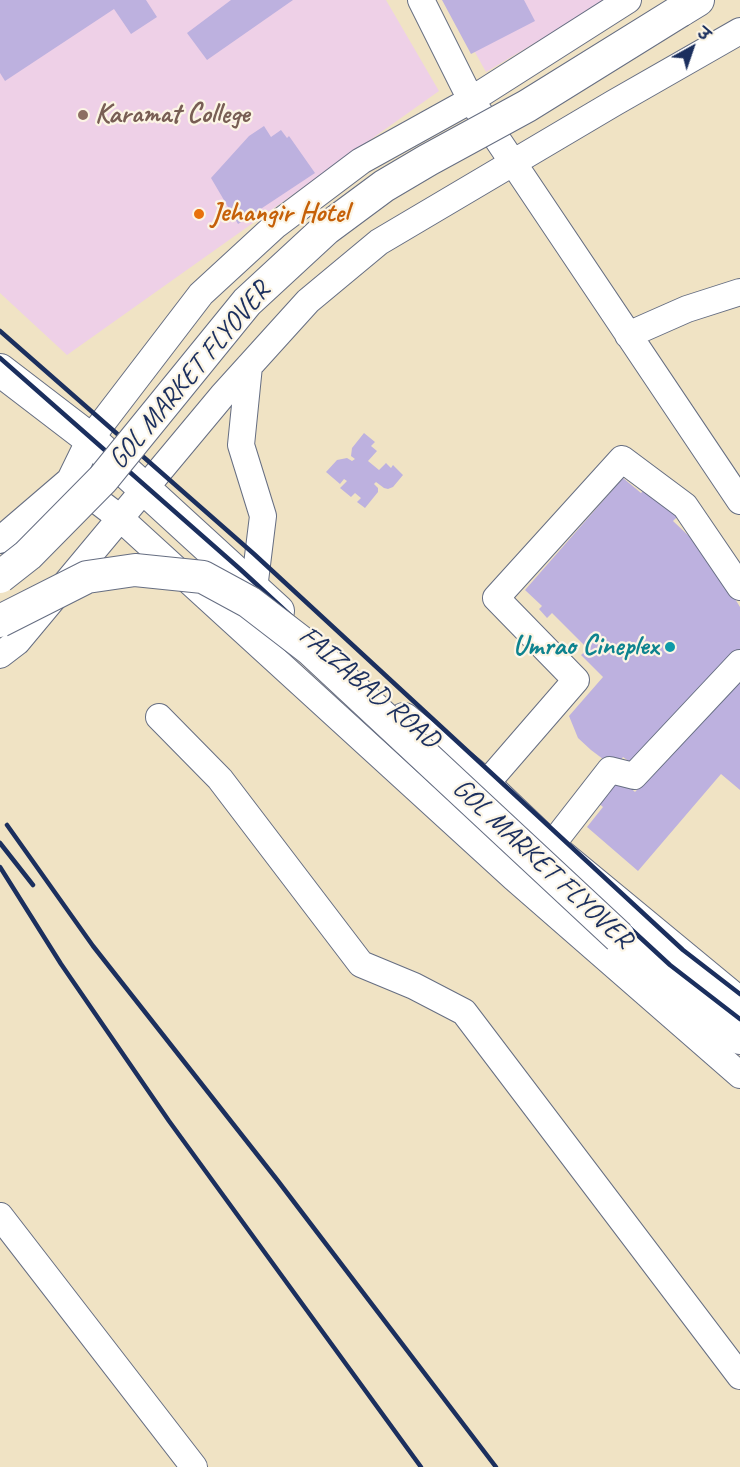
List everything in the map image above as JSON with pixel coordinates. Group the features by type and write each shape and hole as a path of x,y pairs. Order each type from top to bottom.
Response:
{"main road":[{"name":"GOL MARKET FLYOVER","path":"0,577 28,555 103,479 247,302 326,229 384,186 527,106 689,6"},
{"name":"FAIZABAD ROAD","path":"0,370 90,439 341,667 485,785 550,847 740,1004"},
{"name":"GOL MARKET FLYOVER","path":"0,621 87,577 135,570 203,577 249,602 310,649 619,937 740,1038"}],"street":[{"path":"421,0 471,100 740,501"},
{"path":"0,540 70,480 90,439 201,294 276,225 362,161 471,100 628,0"},
{"path":"0,655 17,642 249,366 308,301 379,242 740,31"},
{"path":"628,335 687,309 740,291"},
{"path":"249,366 241,445 263,516 254,589"},
{"path":"485,785 576,680 496,597 622,459 685,506 740,587"},
{"name":"FAIZABAD ROAD","path":"70,480 120,518 504,869 740,1075"},
{"path":"550,847 610,770 634,776 740,663"},
{"path":"159,717 220,779 361,964 414,986 464,1012 740,1376"},
{"path":"0,1216 194,1467"}],"shaded area":[{"path":"0,0 386,0 439,91 67,355 0,293"},
{"path":"446,0 607,0 486,72"}],"building":[{"path":"0,0 146,0 157,17 131,34 114,9 5,81 0,73"},
{"path":"231,0 293,0 207,60 187,33"},
{"path":"442,0 524,0 535,21 471,54"},
{"path":"264,126 271,137 281,130 287,138 289,136 315,173 238,224 211,178 249,136"},
{"path":"364,433 375,442 371,446 377,451 368,461 379,470 386,463 391,468 393,465 403,475 393,487 388,489 376,482 374,484 378,492 365,508 357,502 361,498 355,493 351,497 340,488 347,481 344,479 340,484 326,472 337,460 347,458 352,461 355,459 351,456 352,448"},
{"path":"623,478 641,493 648,486 681,513 673,521 708,554 740,607 740,656 634,765 623,757 615,768 578,738 569,716 603,677 581,655 588,649 552,613 547,618 539,609 542,606 525,590"},
{"path":"740,677 740,790 721,774 638,871 587,827 603,807 596,801 617,776 635,792"}],"railway":[{"path":"0,331 254,554 683,950 740,994"},
{"path":"0,358 240,569 670,965 740,1019"},
{"path":"7,825 93,946 278,1181 496,1467"},
{"path":"0,843 33,885"},
{"path":"0,867 61,964 169,1121 421,1467"}],"place":[{"name":"Karamat College","path":"83,115"},
{"name":"Jehangir Hotel","path":"199,214"},
{"name":"Umrao Cineplex","path":"670,647"}]}
